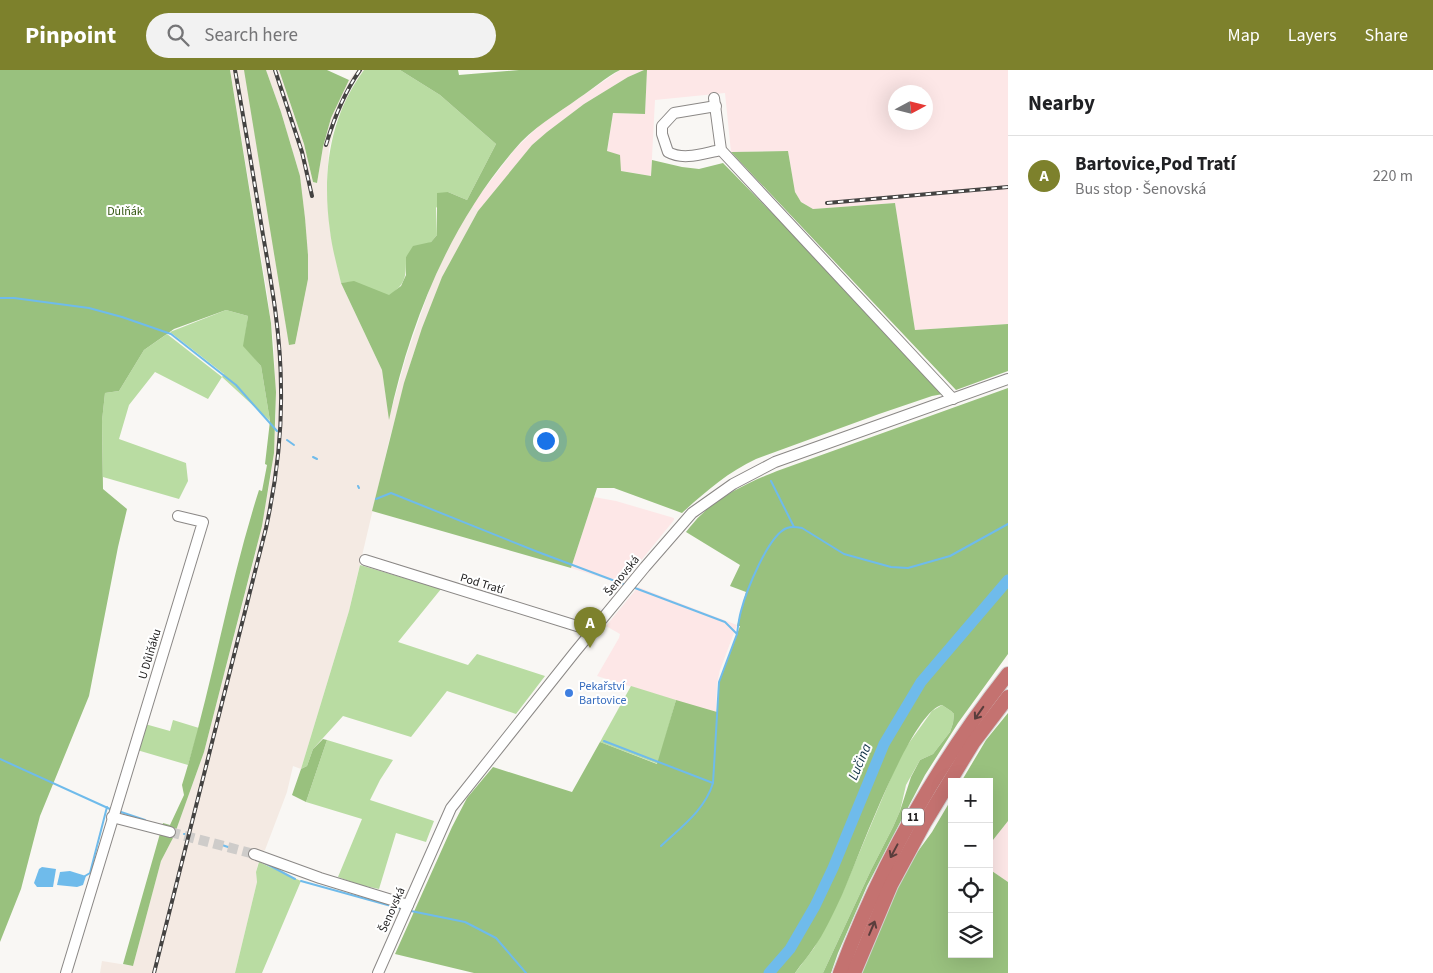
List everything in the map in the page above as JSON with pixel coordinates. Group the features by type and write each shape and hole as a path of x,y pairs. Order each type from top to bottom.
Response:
{"highway":[{"name":"11","path":"840,973 879,879 914,814 963,736 1008,674"},
{"name":"11","path":"854,973 891,885 925,822 973,743 1008,697"}],"street":[{"path":"721,150 692,156 674,155 668,152 662,134 662,126 674,113 715,102 721,150 953,398"},
{"name":"Šenovská","path":"378,973 451,808 592,631 692,513 712,497 733,484 775,462 1008,379"},
{"name":"U Důlňáku","path":"66,973 203,522 178,516"},
{"name":"Pod Tratí","path":"365,560 592,631"},
{"path":"112,817 170,832"},
{"path":"254,854 320,878 408,905"}],"shaded area":[{"path":"230,70 245,70 289,344 308,279 308,255 300,176 266,70 279,70 304,144 313,182 317,183 323,147 331,118 349,80 357,70 364,70 353,84 336,121 329,149 327,178 330,231 341,283 382,370 389,418 407,354 431,285 450,244 472,205 478,211 442,278 413,355 389,441 349,611 301,769 293,766 287,792 265,850 261,852 256,872 257,882 235,973 100,973 102,961 133,966 161,861 174,836 204,752 256,551 271,477 276,415 274,346 267,292"},
{"path":"620,70 644,70 628,77 584,104 547,132 532,145 478,211 472,205 515,149 540,125"},
{"path":"647,70 1008,70 1008,324 915,330 895,203 813,209 801,202 795,192 788,151 731,152 725,93 655,100 651,176 621,171 607,152 613,113 645,114"},
{"path":"594,497 616,501 674,518 622,584 571,568"},
{"path":"638,587 737,625 720,670 717,684 716,713 597,676 620,634 606,626"},
{"path":"1008,821 1008,882 993,872 993,840"}],"green space":[{"name":"Důlňák","path":"0,70 230,70 271,323 276,392 274,453 262,526 204,752 174,836 161,861 133,966 123,964 163,823 170,825 184,795 182,785 193,748 238,563 259,490 262,491 267,465 265,464 270,421 261,366 243,346 248,316 226,310 174,329 144,350 119,391 105,393 102,421 103,489 127,509 89,696 40,816 21,889 0,942"},
{"path":"244,70 266,70 300,176 308,255 308,279 295,344 289,345"},
{"path":"279,70 327,70 349,80 331,118 323,147 317,183 313,182 304,144"},
{"path":"364,70 400,70 440,95 496,144 467,200 448,192 436,208 437,235 431,242 406,257 404,280 389,296 354,282 341,283 330,231 327,188 331,147 343,107 352,88"},
{"path":"400,70 458,70 459,75 519,70 620,70 537,128 521,142 491,179 470,210 451,243 421,312 408,347 389,420 382,370 341,283 354,281 389,295 401,286 406,275 406,257 413,246 431,242 437,235 437,193 448,192 467,200 496,144 440,95"},
{"path":"647,70 645,114 613,113 607,151 620,155 621,171 651,176 652,160 699,169 723,163 827,269 943,394 879,414 756,459 726,476 682,513 614,488 597,488 571,568 372,511 404,383 422,328 442,277 478,211 532,145 547,132 584,104 628,77"},
{"path":"788,151 795,192 801,202 813,209 895,203 915,330 1008,324 1008,371 956,390 731,152"},
{"path":"226,310 248,316 244,346 261,366 270,421 222,377 224,374 170,332"},
{"path":"167,334 222,377 208,399 155,372 129,405 119,439 186,463 188,481 179,499 103,477 102,421 105,393 119,391 144,350"},
{"path":"1008,388 1008,654 958,723 925,775 867,886 831,973 823,973 893,827 911,777 920,760 933,754 950,732 954,714 942,705 929,714 900,759 832,916 817,943 795,973 474,973 395,954 467,798 493,767 572,792 600,742 657,764 676,700 717,712 719,682 740,626 737,626 746,592 730,586 740,565 686,532 709,507 727,495 768,475"},
{"path":"360,565 441,589 398,642 468,665 477,654 545,676 516,714 447,691 411,737 343,716 313,749 307,766 301,769 349,611"},
{"path":"631,686 676,700 658,764 600,742"},
{"path":"942,705 954,714 950,732 933,754 920,760 906,785 900,811 893,827 823,973 795,973 814,948 841,896 901,754 932,711"},
{"path":"1008,713 1008,821 993,840 993,778 963,778 986,740"},
{"path":"173,720 199,728 188,765 137,750 145,724 170,731"},
{"path":"323,739 327,740 306,802 292,795 301,769 307,766 313,749"},
{"path":"327,740 393,760 370,800 434,821 426,842 396,833 379,889 338,877 362,819 306,802"},
{"path":"948,805 948,958 993,958 993,872 1008,882 1008,973 859,973 905,869 932,832"},
{"path":"259,862 301,881 262,973 235,973 257,882 256,872"}],"water":[{"path":"42,867 56,869 53,887 37,887 34,883 39,869"},
{"path":"70,871 86,876 83,885 77,887 57,885 60,872"}],"waterway":[{"path":"0,298 14,298 89,308 171,334 236,385 277,431"},
{"path":"287,440 294,445"},
{"path":"313,457 317,459"},
{"path":"771,481 794,527"},
{"path":"376,499 391,493 623,584"},
{"path":"635,588 725,622 737,634 744,602 765,552 772,541 787,528 802,528 844,554 891,567 908,568 950,556 1008,524"},
{"name":"Lučina","path":"769,973 790,949 815,906 833,868 884,744 921,682 1008,580"},
{"path":"661,846 698,810 713,783 719,682 737,634"},
{"path":"604,741 713,783"},
{"path":"0,759 110,809"},
{"path":"85,876 90,873 107,807"},
{"path":"118,811 145,820"},
{"path":"216,843 228,847"},
{"path":"263,862 295,879"},
{"path":"301,881 402,909"},
{"path":"411,911 465,922 496,938 526,973"}],"tunnel":[{"path":"170,832 254,854"}],"railway":[{"path":"154,973 266,528 273,493 279,442 281,370 278,331 270,273 235,70"},
{"path":"275,70 302,152 312,196"},
{"path":"326,145 340,106 360,70"},
{"path":"827,203 1008,187"}],"place":[{"name":"Bartovice,Pod Tratí","path":"590,648"},
{"name":"Pekařství Bartovice","path":"569,693"}]}
